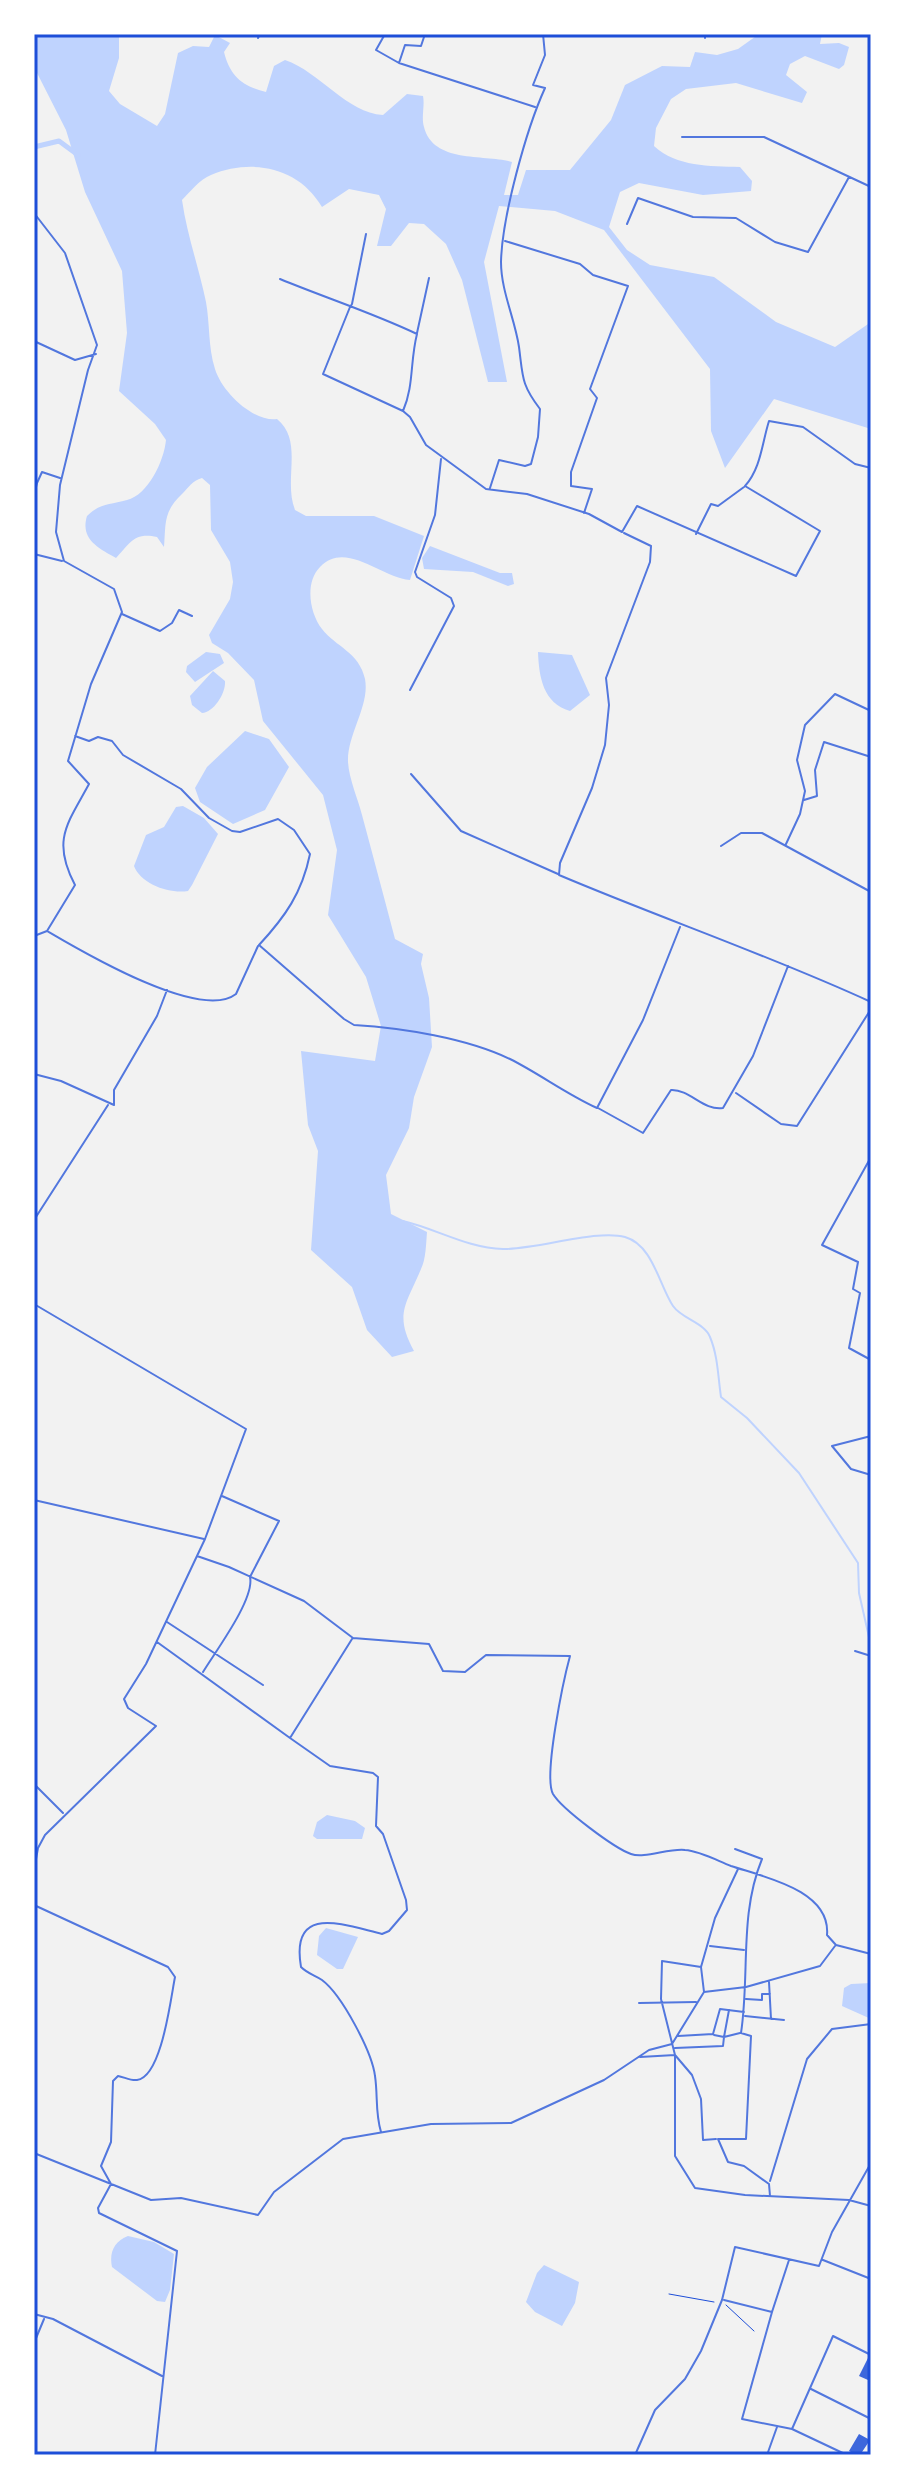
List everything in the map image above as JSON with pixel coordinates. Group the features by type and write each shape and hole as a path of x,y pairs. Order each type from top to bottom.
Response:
{"street":[{"path":"385,34 376,50 399,63 536,107"},
{"path":"399,63 405,45 421,46 425,34"},
{"path":"489,490 499,460 525,466 531,464 541,414 523,386 501,265 508,214 536,107 545,88 533,85 545,55 543,34"},
{"path":"682,137 764,137 871,187"},
{"path":"627,224 638,198 693,217 736,218 775,242 808,252 849,177"},
{"path":"34,213 65,253 92,323 97,353 88,370 61,478 56,532 64,561"},
{"path":"366,234 350,307 323,374 403,411 410,417 426,445 489,490 527,494 584,513 651,546 650,562 606,678 609,705 605,745 592,788 560,863 559,875"},
{"path":"503,241 580,264 593,275 628,286 590,389 597,398 571,472 571,486 592,489 584,513"},
{"path":"403,411 412,389 412,352 429,278"},
{"path":"280,279 417,334"},
{"path":"34,341 75,360 97,353"},
{"path":"696,534 711,504 718,506 745,486 757,467 769,421 803,427 855,464 871,468"},
{"path":"410,690 454,606 451,598 417,577 415,572 435,515 441,458"},
{"path":"34,495 42,472 61,478"},
{"path":"622,532 637,506 796,576 820,531 745,486"},
{"path":"34,554 64,561 114,589 121,614 75,736 68,763 89,782 63,831 63,856 75,885 47,931 34,936"},
{"path":"121,614 163,631 179,610 192,616"},
{"path":"786,844 805,791 797,760 805,725 835,694 871,711"},
{"path":"47,931 109,968 201,999 231,998 246,977 259,945 296,901 310,854 294,830 278,819 240,832 232,831 209,818 181,789 123,755 112,741 98,737 89,741 75,736"},
{"path":"803,801 817,796 815,770 824,742 871,757"},
{"path":"411,774 461,831 680,927 789,964 871,1002"},
{"path":"721,846 741,833 762,833 871,892"},
{"path":"597,1108 643,1020 680,927"},
{"path":"259,945 354,1025 432,1035 511,1060 643,1133 671,1090 677,1089 720,1110 735,1093 769,1021 789,964"},
{"path":"34,1074 89,1092 114,1105 114,1090 157,1016 167,989"},
{"path":"735,1093 781,1124 797,1126 871,1009"},
{"path":"34,1220 108,1104"},
{"path":"871,1157 822,1245 858,1262 853,1289 860,1293 849,1348 871,1360"},
{"path":"34,1304 246,1429 205,1539 157,1642 124,1699 128,1708 156,1726 63,1814 38,1848 34,1870"},
{"path":"871,1436 832,1446 851,1469 871,1475"},
{"path":"203,1673 252,1585 250,1577 279,1521 222,1496"},
{"path":"34,1500 205,1539"},
{"path":"197,1556 304,1601 353,1638 429,1644 443,1671 465,1672 486,1655 570,1656 562,1685 550,1778 553,1794 589,1826 633,1855 686,1850 756,1874 806,1896 820,1909 828,1926 827,1935 836,1945 871,1954"},
{"path":"167,1622 263,1685"},
{"path":"290,1738 353,1638"},
{"path":"157,1642 330,1766 373,1773 378,1777 376,1826 383,1834 407,1910 389,1931 382,1934 317,1921 300,1940 301,1967 309,1975 321,1979 340,2000 370,2053 375,2077 375,2111 381,2132"},
{"path":"855,1651 871,1656"},
{"path":"34,1784 63,1814"},
{"path":"735,1849 762,1859 756,1874 745,1932 746,1987 741,2033"},
{"path":"672,2046 704,1992 701,1967 715,1918 738,1868"},
{"path":"34,1905 173,1970 170,2018 154,2059 142,2078 135,2080 118,2076 113,2081 111,2142 101,2166 111,2184"},
{"path":"704,1992 746,1987 820,1966 836,1945"},
{"path":"708,1946 745,1950"},
{"path":"701,1967 662,1961 662,2003 675,2055 675,2156 695,2188 849,2200 871,2206"},
{"path":"769,1980 771,2019"},
{"path":"745,1999 762,2000 762,1994 770,1994"},
{"path":"639,2003 697,2002"},
{"path":"713,2034 720,2009 784,2020"},
{"path":"34,2153 155,2201 181,2198 258,2215 274,2192 343,2139 431,2124 511,2123 604,2080 639,2057 672,2046 723,2046 729,2010"},
{"path":"770,2196 769,2184 807,2059 832,2029 871,2024"},
{"path":"675,2055 692,2075 701,2099 703,2140 746,2139 751,2036 741,2033 724,2037 713,2034 676,2036"},
{"path":"639,2057 675,2055"},
{"path":"718,2139 728,2162 744,2166 769,2184"},
{"path":"635,2455 655,2410 690,2370 722,2300 735,2247 819,2266 849,2200 871,2163"},
{"path":"111,2184 98,2208 99,2213 177,2251 155,2455"},
{"path":"789,2260 742,2419 792,2429 847,2455"},
{"path":"822,2260 871,2279"},
{"path":"722,2300 772,2312"},
{"path":"34,2314 53,2319 162,2376"},
{"path":"34,2343 45,2318"},
{"path":"792,2429 833,2336 871,2355"},
{"path":"811,2389 871,2419"},
{"path":"767,2455 777,2426"}],"water":[{"path":"34,34 119,37 119,58 109,91 120,104 157,126 165,114 178,53 193,46 209,47 215,35 230,43 224,52 234,74 258,90 266,92 274,66 285,60 370,113 383,115 407,94 423,96 424,127 429,139 438,147 462,155 512,162 504,195 518,195 526,170 570,170 611,120 625,85 662,66 690,67 695,52 717,55 738,49 759,34 822,34 820,44 839,43 849,47 844,65 839,69 805,56 790,64 786,75 807,92 802,103 736,83 686,89 671,99 656,128 654,146 683,162 740,167 752,181 751,191 703,195 639,183 620,192 609,227 627,250 650,265 714,277 776,322 835,347 871,322 871,429 774,399 725,468 711,431 710,369 604,230 555,211 499,206 484,262 507,382 488,382 462,280 446,244 424,224 409,223 391,246 377,246 386,209 379,195 349,189 322,207 312,193 288,175 258,167 242,167 207,177 182,200 206,302 215,369 224,387 240,404 258,416 277,419 285,428 290,438 295,510 306,516 374,516 424,536 410,580 341,557 330,560 315,573 310,597 322,629 358,662 365,679 364,699 349,752 350,775 395,939 423,954 421,964 429,998 432,1047 414,1097 409,1128 386,1175 391,1214 427,1232 423,1265 403,1318 414,1351 392,1357 367,1330 352,1287 311,1250 318,1151 308,1125 301,1051 375,1061 381,1026 366,977 328,915 337,850 323,795 263,721 254,680 228,653 212,643 209,635 230,599 233,582 230,562 211,530 210,485 199,479 171,506 164,547 157,537 142,536 133,540 116,558 92,542 86,531 87,516 92,512 135,497 142,491 158,467 166,440 155,424 119,391 127,333 122,271 85,192 66,130 34,67"},
{"path":"430,546 500,573 512,573 514,584 508,586 473,572 424,569 422,558"},
{"path":"206,652 220,654 224,663 195,682 186,672 187,666"},
{"path":"538,652 572,655 590,695 570,711 554,702 541,680"},
{"path":"213,671 225,681 224,691 215,706 202,713 192,705 190,696"},
{"path":"245,731 269,739 289,767 265,810 233,824 200,802 195,788 207,767"},
{"path":"183,806 204,818 218,834 192,885 188,891 181,892 149,883 134,866 146,835 164,827 176,807"},
{"path":"327,1815 355,1821 365,1828 362,1839 317,1839 313,1836 317,1822"},
{"path":"326,1928 358,1937 343,1969 337,1969 317,1955 319,1936"},
{"path":"871,1983 871,2019 842,2006 844,1988 851,1984"},
{"path":"128,2236 154,2242 174,2254 170,2290 165,2302 157,2301 112,2267 114,2248"},
{"path":"544,2265 579,2282 575,2303 562,2326 535,2312 526,2302 537,2273"}],"building":[{"path":"869,2356 871,2373 868,2380 859,2376"},
{"path":"859,2434 870,2440 860,2455 856,2455 849,2451"}],"waterway":[{"path":"34,147 59,141 78,155"},
{"path":"403,1221 490,1248 517,1248 613,1235 635,1241 649,1257 673,1306 703,1328 710,1337 721,1397 747,1418 799,1473 858,1563 859,1593 871,1646"}]}
